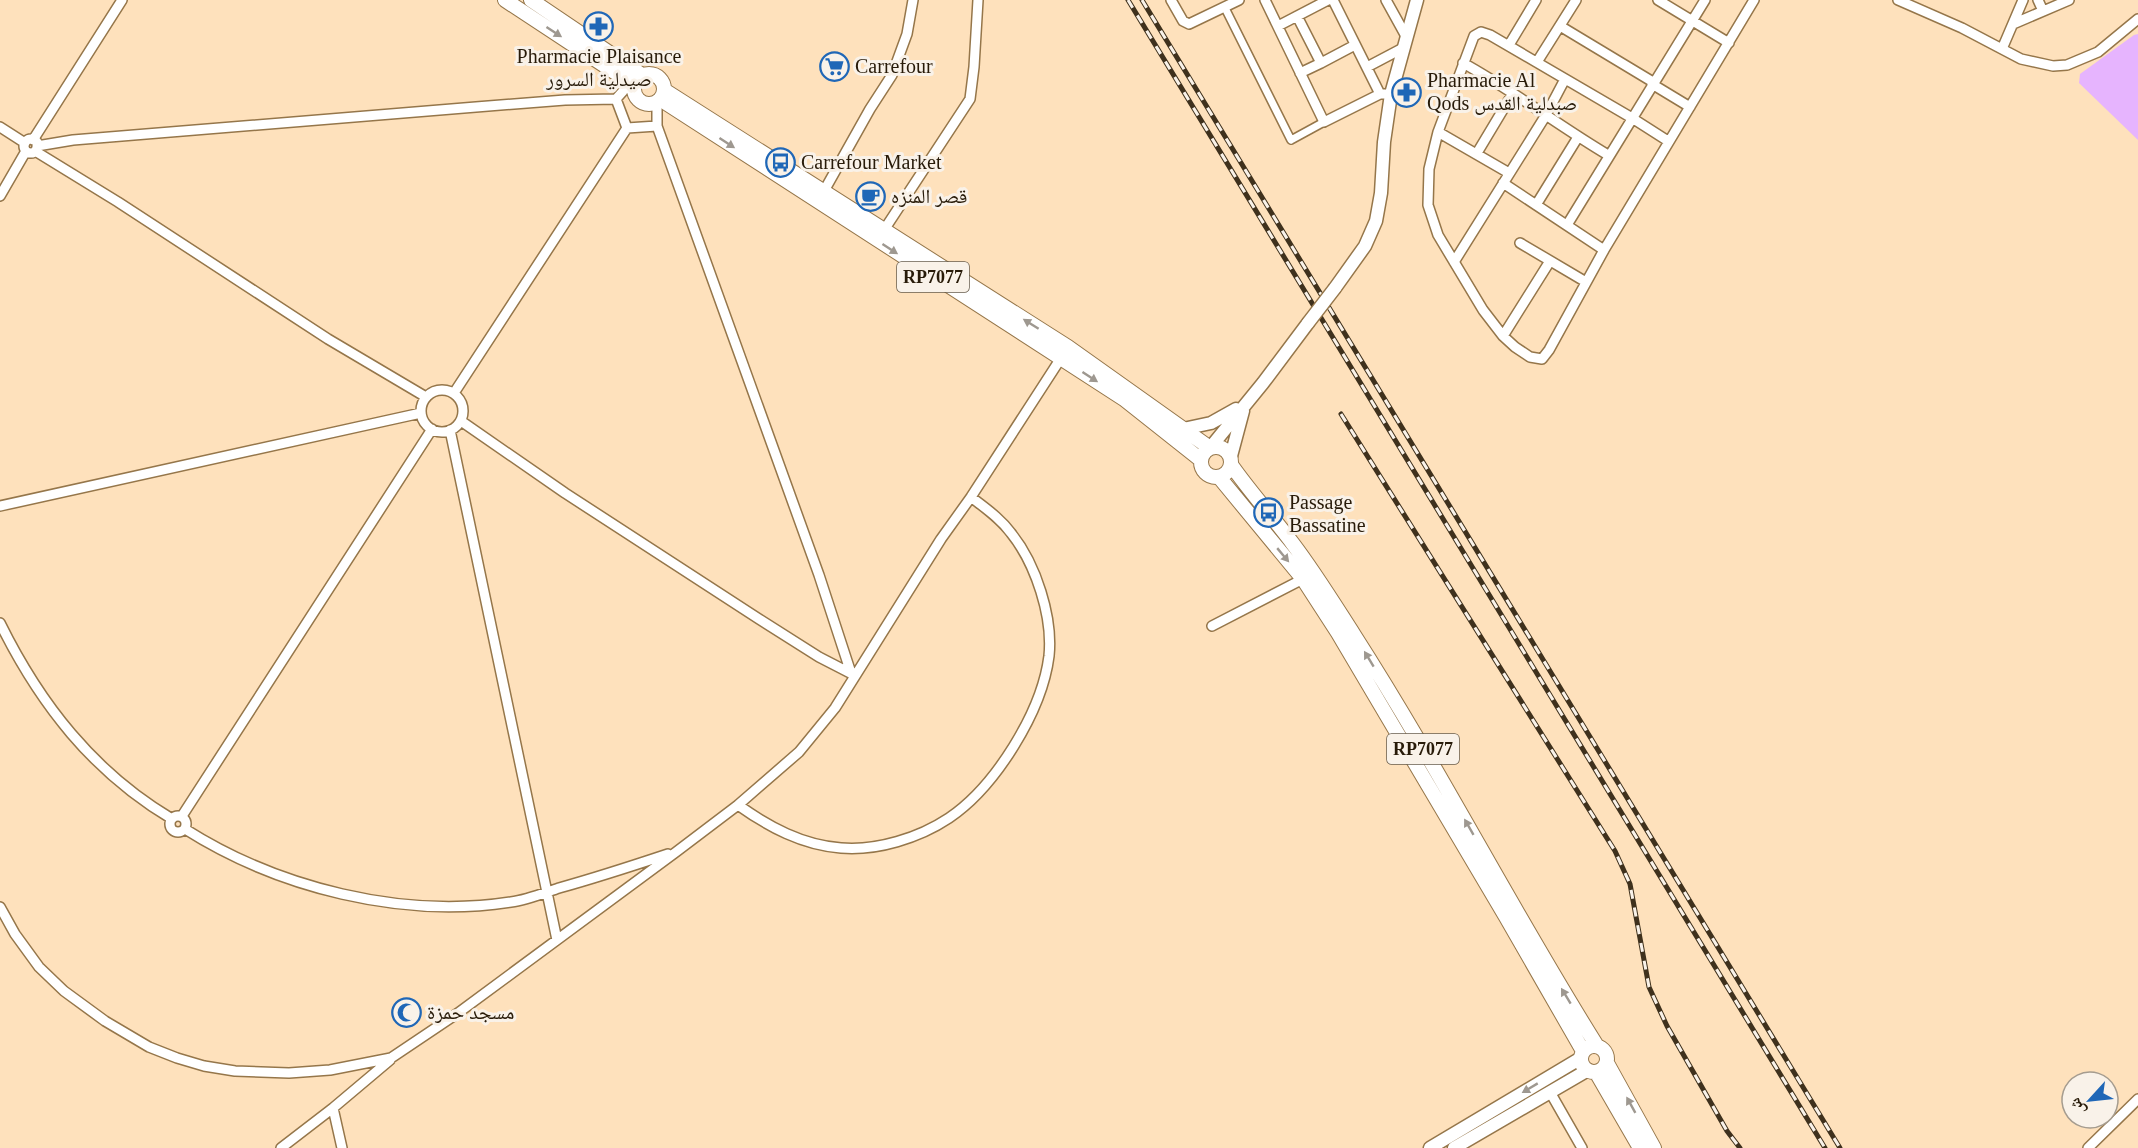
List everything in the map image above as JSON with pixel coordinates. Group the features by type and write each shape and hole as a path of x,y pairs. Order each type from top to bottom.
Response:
{"main road":[{"name":"RP7077","path":"505,0 637,82"},
{"name":"RP7077","path":"531,0 548,4 637,82"},
{"path":"1201,460 1204,453 1245,404 1360,255 1376,221 1381,193 1385,94 1405,43 1416,6"},
{"name":"RP7077","path":"637,82 655,75 662,81 660,97"},
{"name":"RP7077","path":"637,82 635,94 640,101 648,104 660,97"},
{"name":"RP7077","path":"660,97 824,191 1078,353 1210,448 1224,449 1248,490 1293,545 1355,637 1414,734 1564,994 1597,1046 1605,1051 1591,1063"},
{"name":"RP7077","path":"660,97 1131,404 1201,460 1206,473 1220,477 1303,579 1389,719 1640,1148"},
{"path":"1183,429 1211,423 1245,404"},
{"path":"1220,477 1227,473 1245,404"},
{"path":"1591,1063 1587,1047 1597,1046"},
{"name":"RP7077","path":"1591,1063 1654,1148"},
{"path":"1454,1148 1550,1092 1591,1063"},
{"path":"1430,1148 1591,1063"}],"street":[{"path":"0,196 122,0"},
{"path":"824,191 892,75 907,34 913,0"},
{"path":"884,230 970,99 978,0"},
{"path":"1171,0 1179,16 1184,22 1190,24 1239,0"},
{"path":"1265,0 1324,122"},
{"path":"1278,27 1328,0"},
{"path":"1225,8 1291,140 1385,94 1367,67 1333,0"},
{"path":"1367,67 1405,43 1386,0"},
{"path":"1408,0 1416,6"},
{"path":"1509,45 1536,0"},
{"path":"1537,62 1576,0"},
{"path":"1658,0 1729,43"},
{"path":"1567,225 1705,0"},
{"path":"1668,141 1509,45 1480,32 1475,34 1471,40 1438,132 1430,169 1428,205 1433,225 1483,310 1503,336 1530,357 1542,359 1549,350 1604,250 1754,0"},
{"path":"1898,0 1962,28 2021,59 2053,66 2067,65 2098,52 2138,19"},
{"path":"2002,49 2023,0"},
{"path":"2038,0 2043,11"},
{"path":"2013,24 2069,0"},
{"path":"1297,16 1321,63"},
{"path":"1560,26 1690,107"},
{"path":"1300,73 1355,45"},
{"path":"1463,63 1608,156"},
{"path":"1454,262 1546,115 1565,79"},
{"path":"31,146 73,140 464,108 565,100 616,99 625,89 637,82"},
{"path":"1477,153 1513,93"},
{"path":"660,97 657,126 812,554 853,674"},
{"path":"616,99 627,128"},
{"path":"627,128 657,126"},
{"path":"0,127 328,339 426,397"},
{"path":"454,393 627,128"},
{"path":"1438,132 1509,173"},
{"path":"1536,205 1578,137"},
{"path":"1503,183 1604,250"},
{"path":"1520,243 1586,282"},
{"path":"1503,336 1551,261"},
{"path":"281,1148 333,1108 391,1058 458,1013 738,805 799,752 827,719 853,674 1061,358"},
{"path":"440,389 454,393 463,406 461,421 450,430 432,429 425,422 422,413 422,404 426,397 440,389"},
{"path":"0,506 422,413"},
{"path":"461,421 565,493 759,619 819,657 853,674"},
{"path":"185,829 179,832 173,831 170,825 432,429"},
{"path":"450,430 557,940"},
{"path":"738,805 761,821 795,838 842,848 872,847 914,836 949,818 966,805 997,770 1016,743 1033,712 1043,686 1049,655 1049,626 1036,576 1018,542 1000,520 971,497"},
{"path":"1212,626 1303,579"},
{"path":"1,626 33,683 81,746 139,798 186,821 185,829"},
{"path":"185,829 211,844 287,879 345,894 397,902 454,906 514,902 676,852"},
{"path":"0,907 15,934 39,967 64,991 105,1021 149,1047 177,1058 204,1066 235,1071 289,1073 330,1070 391,1058"},
{"path":"1550,1092 1582,1148"},
{"path":"2088,1148 2138,1099"},
{"path":"333,1108 342,1148"}],"shaded area":[{"path":"2138,34 2138,140 2079,83 2080,74"}],"railway":[{"path":"1128,0 1825,1148"},
{"path":"1142,0 1840,1148"},
{"path":"1341,414 1615,851 1630,884 1649,987 1667,1026 1727,1131 1740,1148"}],"place":[{"name":"Pharmacie Plaisance صيدلية السرور","path":"599,26"},
{"name":"Carrefour","path":"834,66"},
{"name":"Pharmacie Al Qods صبدلية القدس","path":"1406,92"},
{"name":"Carrefour Market","path":"780,162"},
{"name":"قصر المنزه","path":"870,196"},
{"name":"Passage Bassatine","path":"1268,513"},
{"name":"مسجد حمزة","path":"406,1012"}]}
